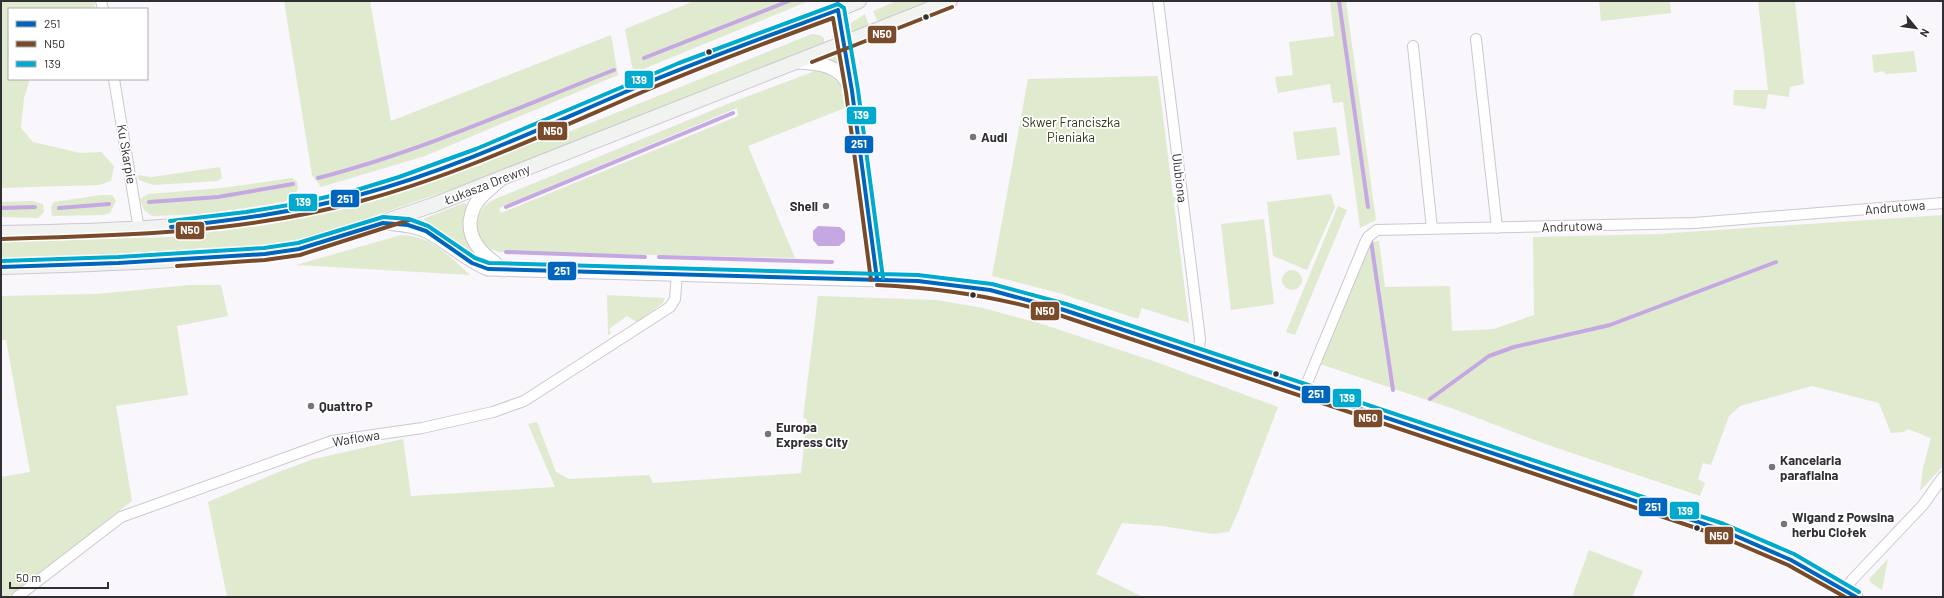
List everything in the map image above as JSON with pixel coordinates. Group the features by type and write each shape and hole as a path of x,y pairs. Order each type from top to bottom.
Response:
{"main road":[{"path":"1,233 139,230 240,220 322,205 379,189 455,163 511,141 632,89 859,1"},
{"name":"Łukasza Drewny","path":"1,266 118,263 265,254 305,247 383,223 502,179 950,1"}],"street":[{"name":"Ulubiona","path":"1158,1 1200,339 1198,355"},
{"path":"838,10 852,91 877,279"},
{"path":"1476,39 1497,228"},
{"path":"1413,46 1432,229"},
{"path":"795,62 820,64 840,72 852,91"},
{"name":"Ku Skarpie","path":"114,80 139,230"},
{"path":"502,179 476,202 471,215 470,231 476,245 487,258 504,270"},
{"name":"Andrutowa","path":"1304,390 1368,237 1376,230 1694,223 1943,203"},
{"path":"383,223 408,226 426,231 472,263 488,269 877,279 952,284 1009,294 1053,306 1722,530 1778,554 1851,594 1891,539 1923,505 1943,477"},
{"name":"Waflowa","path":"17,597 121,517 332,441 422,428 493,412 524,401 670,307 675,299 677,274"}],"green space":[{"path":"1,1 94,1 95,8 8,8 8,80 30,80 24,98 21,128 33,142 80,153 101,152 114,166 111,181 99,185 1,188"},
{"path":"284,1 370,1 391,121 611,35 618,75 425,156 321,187 312,175"},
{"path":"694,1 809,1 636,72 632,67 625,29"},
{"path":"897,1 931,1 878,22 873,11"},
{"path":"1330,1 1346,1 1376,220 1360,228 1343,102 1333,103 1330,84 1278,93 1275,77 1293,75 1289,42 1334,36"},
{"path":"1599,1 1670,1 1671,13 1601,21"},
{"path":"1758,1 1795,1 1804,84 1790,87 1789,97 1768,94 1766,109 1733,105 1734,90 1768,90"},
{"path":"865,14 869,25 853,32 850,28 851,23"},
{"path":"812,34 820,35 824,38 824,42 472,182 313,237 272,245 203,251 1,259 1,242 172,237 261,226 330,212 389,195 496,155 566,133"},
{"path":"1914,51 1917,72 1885,74 1884,71 1874,73 1872,55"},
{"path":"839,54 841,68 820,60"},
{"path":"815,71 826,73 841,85 845,108 748,146 795,258 502,252 488,247 479,238 476,225 478,218 484,207 495,199 735,101","holes":["737,108 738,116 501,213 499,208"]},
{"name":"Skwer Franciszka Pieniaka","path":"1158,76 1173,197 1176,198 1174,204 1189,323 1142,308 1138,319 1059,293 992,276 1028,79"},
{"path":"1336,127 1340,155 1297,160 1293,132"},
{"path":"220,167 222,178 218,181 153,185 139,180 137,175 152,177"},
{"path":"292,178 297,181 298,187 295,197 283,202 205,214 152,216 144,210 140,199 148,194 222,188"},
{"path":"1331,194 1335,207 1307,270 1273,256 1267,202"},
{"path":"101,195 112,195 116,201 110,213 103,215 52,216 51,207 54,202"},
{"path":"33,201 43,204 44,212 38,218 1,217 1,202"},
{"path":"464,203 468,205 464,228 465,234 471,246 482,259 474,256 423,219"},
{"path":"1338,206 1347,210 1295,335 1286,332"},
{"path":"1943,215 1943,466 1920,491 1923,468 1931,438 1908,429 1904,432 1891,433 1879,403 1812,386 1740,406 1729,416 1711,465 1703,463 1698,479 1705,483 1700,496 1545,444 1454,409 1320,364 1369,242 1379,241 1385,287 1450,286 1452,331 1494,329 1534,315 1533,237 1658,234"},
{"path":"1264,219 1274,304 1231,310 1221,224"},
{"path":"401,235 421,239 439,248 470,275 296,265"},
{"path":"1292,270 1299,273 1302,280 1299,287 1292,290 1285,287 1282,280 1285,273"},
{"path":"190,285 221,285 228,316 177,326 188,395 116,406 132,501 8,597 1,597 1,477 30,472 6,340 1,340 1,296 96,294"},
{"path":"607,295 665,298 663,303 637,322 627,316 609,329 611,333 608,335"},
{"path":"818,296 937,300 983,308 1042,324 1156,362 1278,407 1229,532 1213,534 1162,526 1122,523 1096,574 1143,597 227,597 208,502 281,471 314,459 403,439 411,496 555,487 528,424 537,422 556,472 569,479 649,475 653,483 801,473 807,419 803,418"},
{"path":"1589,550 1643,571 1632,597 1572,597"},
{"path":"1888,559 1882,590 1871,583 1869,579"}],"shaded area":[{"path":"818,226 840,227 845,232 845,241 839,246 818,246 813,240 813,231"}],"waterway":[{"path":"644,58 789,1"},
{"path":"1339,1 1368,207"},
{"path":"318,178 393,156 614,70"},
{"path":"506,207 733,113"},
{"path":"149,202 218,197 293,184"},
{"path":"59,208 109,204"},
{"path":"1,208 35,207"},
{"path":"1371,241 1393,390"},
{"path":"506,252 645,257"},
{"path":"659,257 832,262"},
{"path":"1430,399 1489,356 1514,347 1610,325 1776,262"}],"transit line":[{"name":"139","path":"170,221 246,212 301,203 360,189 399,177 476,149 679,63 838,4 844,8 858,90 883,278"},
{"name":"N50","path":"812,62 952,7"},
{"name":"251","path":"838,10 852,91 877,279"},
{"name":"251","path":"171,227 289,211 336,201 394,185 463,161 681,69 838,10"},
{"name":"N50","path":"1,239 182,231 272,220 317,212 361,201 436,178 473,164 676,78 743,51 833,18 846,92 871,280"},
{"name":"139","path":"1,261 118,257 264,248 298,243 383,217 409,219 428,226 475,258 489,263 918,275 992,284 1066,304 1724,524 1794,554 1859,592"},
{"name":"N50","path":"177,266 265,260 300,255 409,220"},
{"name":"251","path":"1,267 118,263 265,254 299,249 383,223 408,225 426,231 472,263 488,269 918,281 990,290 1064,310 1722,530 1791,560 1856,597"},
{"name":"N50","path":"877,285 924,288 970,294 1039,309 1062,316 1720,536 1788,565 1845,597"}],"place":[{"name":"Audi","path":"973,137"},
{"name":"Shell","path":"826,206"},
{"name":"Quattro P","path":"311,406"},
{"name":"Europa Express City","path":"768,434"},
{"name":"Kancelaria parafialna","path":"1772,467"},
{"name":"Wigand z Powsina herbu Ciołek","path":"1784,524"}]}
